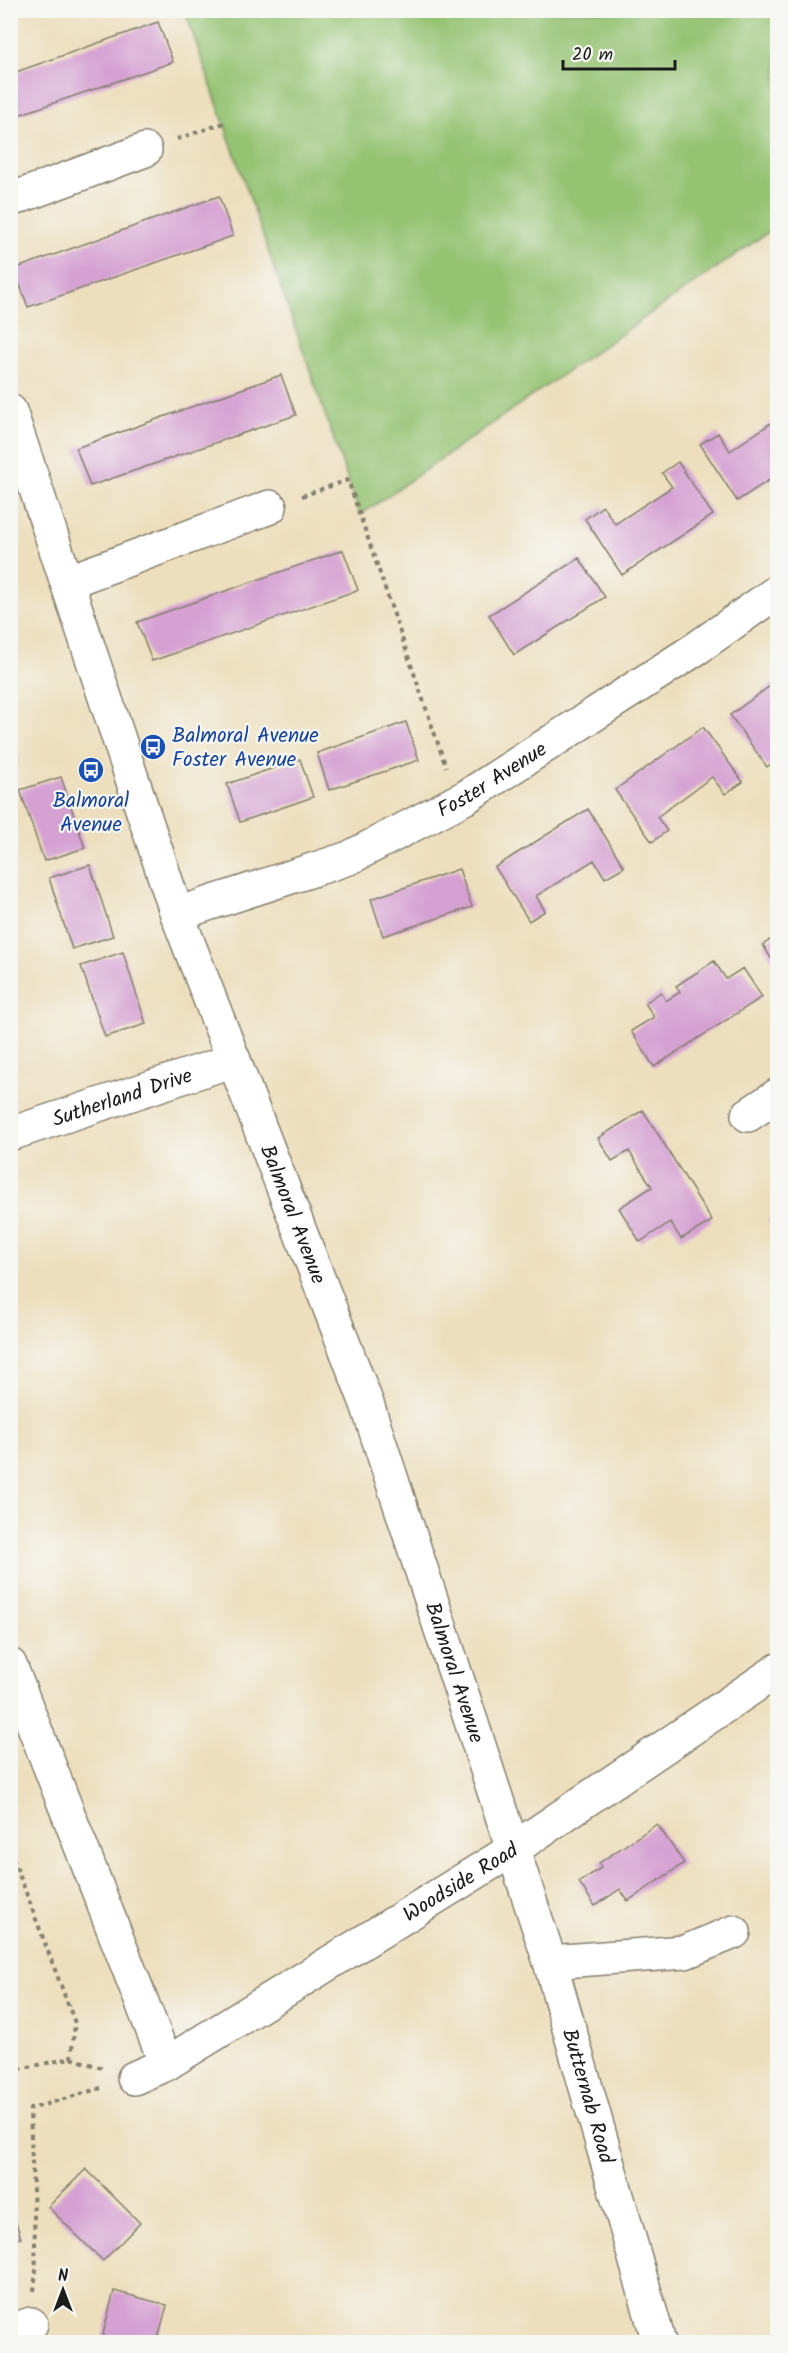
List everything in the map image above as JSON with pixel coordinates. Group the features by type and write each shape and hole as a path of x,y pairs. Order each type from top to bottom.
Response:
{"street":[{"path":"10,200 145,150"},
{"name":"Balmoral Avenue","path":"10,411 177,914 367,1404 512,1850"},
{"path":"67,582 270,507"},
{"name":"Foster Avenue","path":"177,914 349,858 458,802 697,648 777,591"},
{"name":"Sutherland Drive","path":"10,1134 234,1060"},
{"path":"748,1114 777,1095"},
{"path":"10,1665 166,2064"},
{"name":"Woodside Road","path":"134,2078 166,2064 512,1850 777,1670"},
{"name":"Butternab Road","path":"512,1850 550,1962 659,2343"},
{"path":"550,1962 685,1952 734,1932"}],"path":[{"path":"145,150 224,123"},
{"path":"270,507 348,480 458,802"},
{"path":"10,1850 75,2023 72,2058"},
{"path":"10,2071 72,2058 134,2078"},
{"path":"21,2327 36,2270 30,2109 134,2078"}],"green space":[{"path":"185,11 777,11 777,226 360,515"}],"building":[{"path":"158,22 173,62 10,118 10,74"},
{"path":"219,196 233,236 28,307 14,269"},
{"path":"281,375 296,415 90,486 76,448"},
{"path":"777,419 777,475 737,501 700,444 718,433 730,451"},
{"path":"678,462 713,515 622,575 585,519 603,506 615,524 672,487 662,473"},
{"path":"343,550 358,590 152,661 137,622"},
{"path":"579,558 605,597 514,655 489,615"},
{"path":"777,681 777,738 772,742 777,749 777,759 767,767 730,715"},
{"path":"406,722 419,760 329,790 317,753"},
{"path":"703,727 743,782 725,794 712,777 657,817 667,831 652,842 615,790"},
{"path":"10,735 19,760 10,763"},
{"path":"300,759 313,797 240,822 227,784"},
{"path":"61,777 85,848 44,861 20,790"},
{"path":"588,809 624,867 605,878 594,860 536,896 545,911 529,921 495,867"},
{"path":"90,865 113,936 72,949 49,878"},
{"path":"459,869 472,907 383,936 371,899"},
{"path":"777,935 777,968 763,945"},
{"path":"123,952 146,1024 105,1037 81,966"},
{"path":"714,961 726,979 743,968 762,997 654,1067 631,1031 654,1017 645,1003 661,992 666,1001 680,992 676,986"},
{"path":"643,1110 712,1221 681,1239 670,1222 640,1242 619,1208 652,1187 629,1151 612,1161 598,1138"},
{"path":"777,1213 777,1235 768,1220"},
{"path":"657,1824 684,1863 628,1901 620,1889 595,1906 579,1882 601,1868 599,1863"},
{"path":"86,2169 140,2223 103,2261 48,2207"},
{"path":"10,2205 21,2238 10,2241"},
{"path":"114,2291 167,2305 157,2342 101,2342"}],"place":[{"name":"Balmoral Avenue Foster Avenue","path":"153,747"},
{"name":"Balmoral Avenue","path":"91,770"}]}
